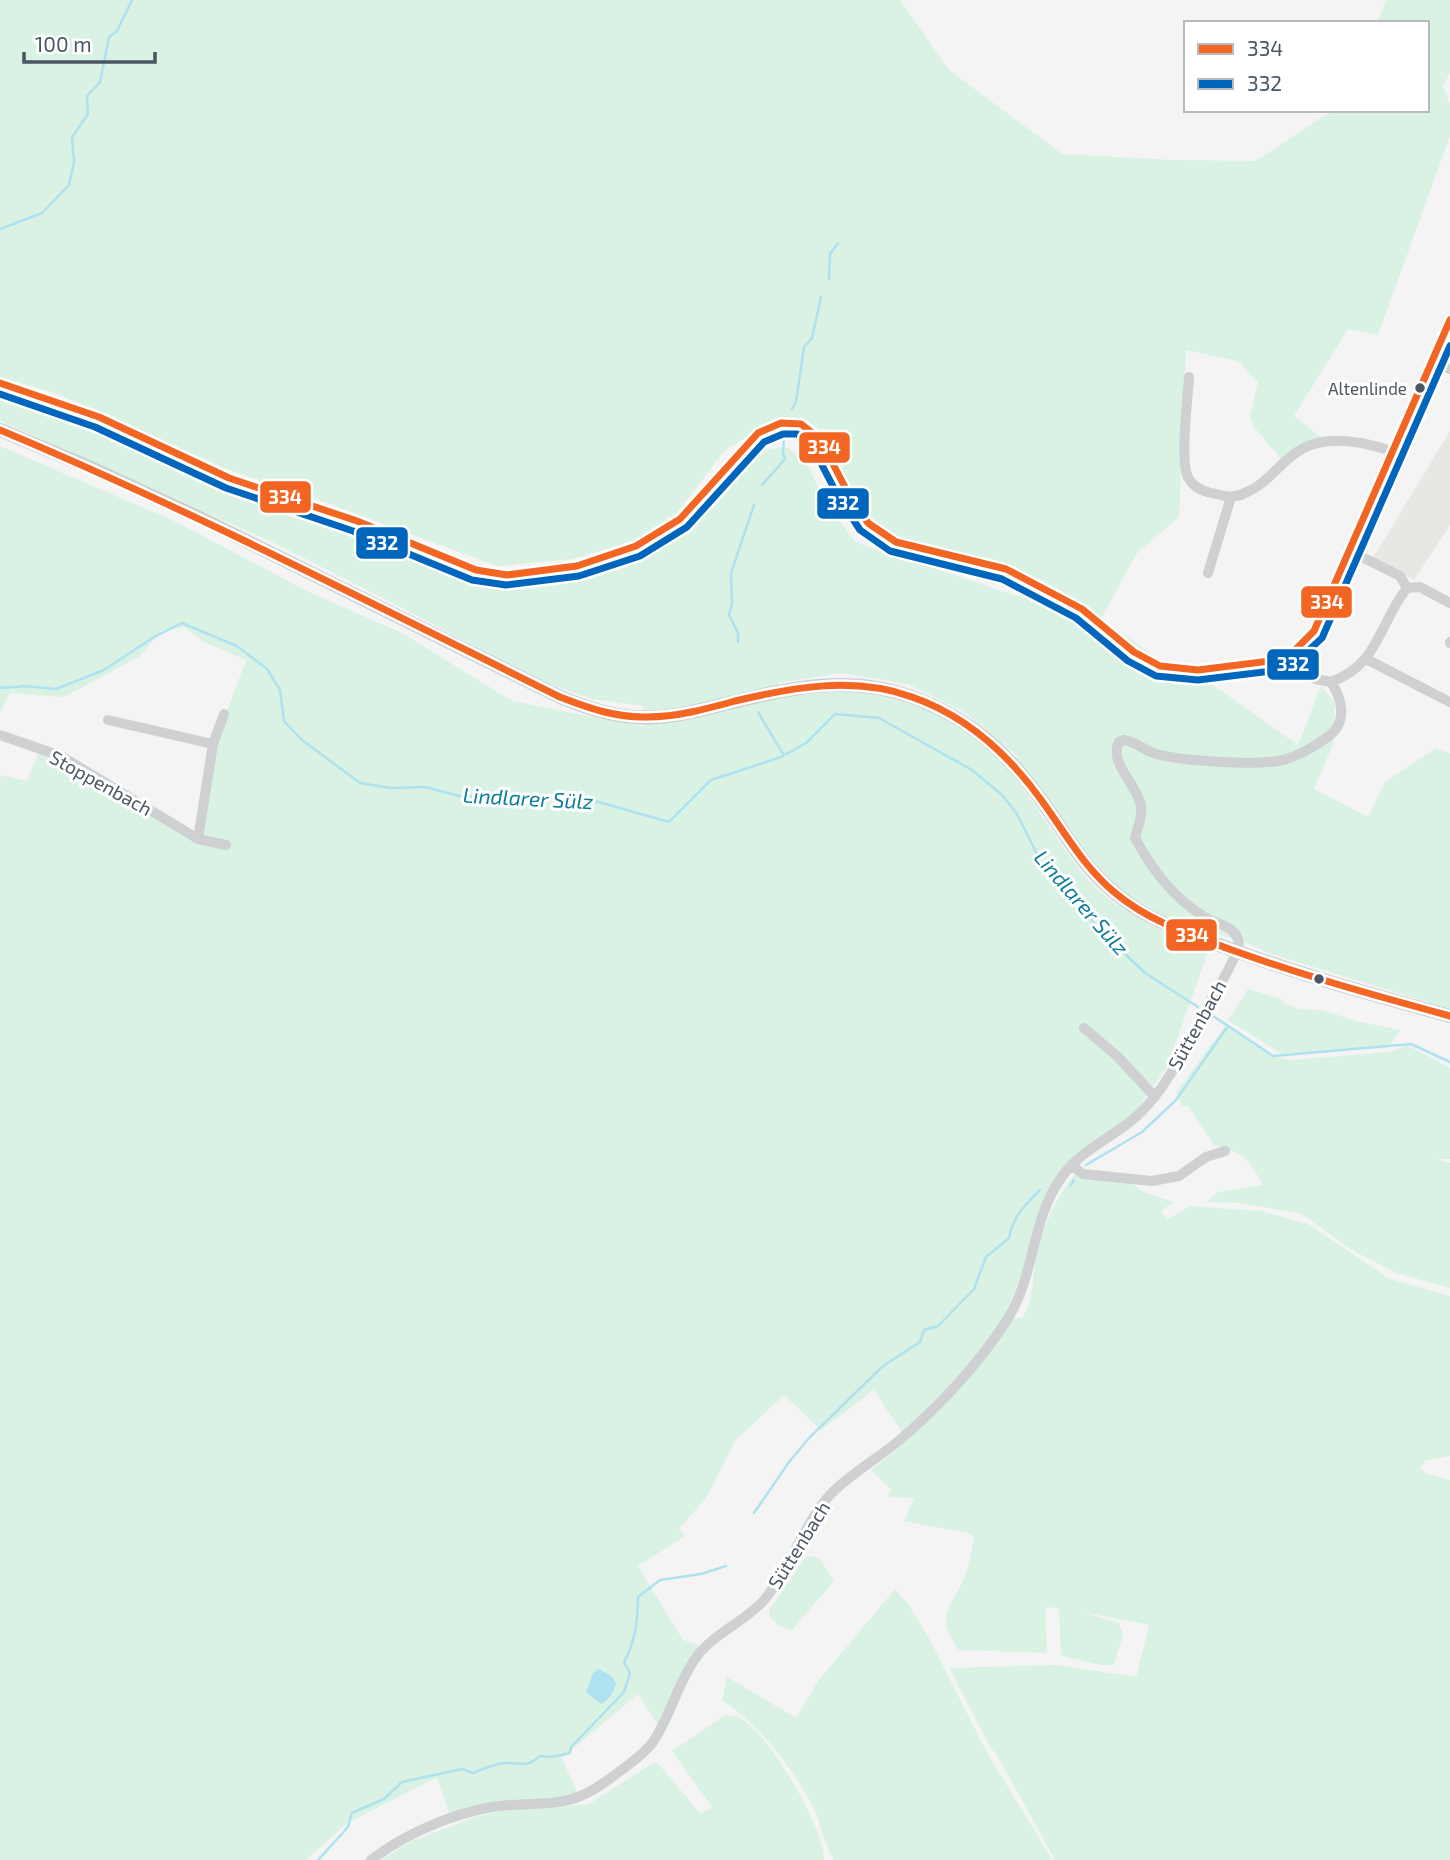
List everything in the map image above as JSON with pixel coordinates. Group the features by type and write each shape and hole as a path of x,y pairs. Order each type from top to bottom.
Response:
{"main road":[{"path":"0,430 91,468 252,543 591,710 626,717 659,718 821,684 855,684 920,700 960,719 984,735 1023,776 1083,862 1122,899 1155,920 1348,988 1450,1016"}],"street":[{"path":"0,383 99,417 229,478 357,521 476,570 507,575 577,566 636,546 680,519 758,433 781,423 801,424 820,439 847,491 868,523 896,542 1006,569 1083,609 1134,652 1160,666 1198,670 1286,659 1314,631 1450,320"},
{"path":"1430,363 1450,369"},
{"path":"1189,377 1184,467 1190,482 1203,491 1231,497 1258,486 1302,449 1327,441 1346,441 1391,452"},
{"path":"1208,573 1231,497"},
{"path":"1348,550 1400,576 1407,588"},
{"path":"1286,659 1315,679 1331,682 1349,674 1373,652 1395,603 1407,588 1420,587 1450,603"},
{"path":"1366,659 1450,702"},
{"path":"1237,951 1239,940 1234,931 1205,918 1188,906 1141,850 1135,838 1142,817 1137,790 1119,763 1116,747 1124,740 1154,753 1174,757 1251,762 1283,760 1321,742 1336,731 1342,714 1342,704 1331,682"},
{"path":"198,839 213,744 223,713"},
{"path":"108,720 213,744"},
{"name":"Stoppenbach","path":"0,735 61,756 198,839 226,845"},
{"name":"Süttenbach","path":"371,1860 402,1840 466,1814 504,1805 579,1797 644,1752 653,1742 697,1657 710,1641 748,1615 764,1599 828,1498 921,1420 997,1335 1019,1297 1047,1202 1058,1181 1084,1153 1129,1123 1155,1097 1180,1057 1237,951"},
{"path":"1084,1028 1118,1057 1155,1097"},
{"path":"1071,1165 1083,1174 1152,1181 1179,1177 1206,1157 1225,1151"}],"shaded area":[{"path":"1450,431 1450,525 1414,580 1373,558"}],"green space":[{"path":"0,0 900,0 949,70 1062,154 1256,161 1330,112 1429,112 1429,21 1378,21 1386,0 1450,0 1450,74 1443,85 1450,104 1450,136 1378,335 1348,329 1294,416 1322,438 1282,460 1254,427 1250,416 1258,382 1238,361 1186,350 1179,517 1137,553 1101,619 1169,666 1175,675 1202,677 1298,745 1321,686 1335,702 1333,744 1314,789 1368,817 1385,782 1436,748 1450,753 1450,1009 1268,953 1169,918 1124,893 1088,858 1014,753 966,713 908,684 842,673 778,683 779,696 826,690 862,690 907,701 951,721 988,748 1002,762 1078,868 1101,893 1145,922 1208,952 1167,1067 1133,1115 1060,1172 1005,1317 952,1385 903,1434 874,1390 821,1430 784,1395 735,1441 706,1498 679,1529 685,1536 638,1566 683,1640 703,1646 659,1727 638,1694 562,1758 578,1795 451,1818 437,1777 346,1824 306,1860 0,1860 0,775 27,781 40,748 197,838 210,757 246,660 204,642 184,627 162,631 139,657 64,697 10,693 0,713 0,446 174,521 311,593 402,633 512,701 644,727 643,706 592,699 538,680 276,544 0,421 0,390 61,410 226,486 333,519 497,586 575,574 659,546 704,500 743,452 786,447 806,461 823,498 855,542 1011,594 1086,614 874,538 837,496 810,440 777,418 724,451 677,513 631,542 572,559 497,566 224,468 55,393 0,377"},
{"path":"1248,989 1281,999 1299,1009 1321,1010 1360,1022 1401,1030 1389,1046 1282,1054 1228,1020"},
{"path":"1225,1026 1272,1056 1291,1060 1390,1052 1407,1045 1450,1068 1450,1159 1435,1159 1450,1163 1450,1288 1396,1273 1352,1250 1302,1214 1241,1203 1206,1202 1218,1192 1263,1185 1244,1158 1214,1145 1188,1106 1182,1106 1176,1092"},
{"path":"1075,1174 1130,1182 1143,1192 1174,1202 1161,1211 1167,1220 1189,1206 1261,1211 1308,1224 1390,1279 1450,1296 1450,1456 1425,1461 1420,1468 1427,1474 1450,1480 1450,1860 1055,1860 990,1747 949,1668 1056,1665 1136,1677 1149,1625 1077,1611 1119,1623 1123,1635 1114,1665 1061,1656 1059,1608 1045,1607 1047,1653 959,1650 947,1629 946,1621 967,1569 974,1540 972,1534 904,1521 914,1498 887,1497 891,1490 871,1470 896,1450 963,1383 1014,1318 1022,1318 1031,1298 1036,1259 1046,1225 1061,1193"},
{"path":"813,1556 820,1559 834,1581 792,1630 784,1628 774,1621 769,1610 805,1558"},
{"path":"895,1589 910,1607 930,1640 985,1749 1052,1860 834,1860 814,1809 787,1764 748,1720 722,1701 727,1677 796,1718 818,1681"},
{"path":"724,1716 735,1716 747,1723 776,1757 815,1826 824,1860 381,1860 412,1841 475,1817 500,1811 589,1804 656,1761 701,1814 712,1807 672,1751"}],"water":[{"path":"599,1669 611,1676 616,1683 611,1695 601,1704 586,1692 593,1673"}],"waterway":[{"path":"0,229 42,213 69,185 74,162 72,137 88,114 87,96 100,82 109,37 117,31 132,0"},
{"path":"829,279 830,254 838,243"},
{"path":"792,409 796,402 804,347 812,338 821,297"},
{"path":"762,485 785,459 784,436"},
{"path":"738,642 738,633 729,615 732,604 731,573 754,505"},
{"name":"Lindlarer Sülz","path":"0,688 26,686 56,689 104,670 154,637 182,623 237,646 267,669 280,690 284,721 302,740 360,783 391,788 425,787 459,796 588,799 669,822 711,780 781,757 806,743 835,714 879,718 972,770 1002,795 1017,814 1040,860 1100,930 1145,973 1198,1007"},
{"path":"758,712 783,754"},
{"name":"Lindlarer Sülz","path":"1210,1014 1273,1056 1411,1044 1450,1062"},
{"path":"1086,1165 1142,1132 1176,1100 1228,1026"},
{"path":"1071,1185 1074,1180"},
{"path":"754,1513 810,1437 883,1366 920,1342 924,1330 938,1326 974,1289 986,1257 1009,1238 1017,1217 1040,1190"},
{"path":"318,1860 348,1827 352,1813 384,1799 402,1782 462,1769 473,1773 503,1763 527,1763 540,1756 570,1753 571,1747 624,1692 630,1673 624,1662 635,1631 638,1597 660,1580 701,1574 726,1566"}],"transit line":[{"name":"334","path":"0,383 99,417 229,478 357,521 476,570 507,575 577,566 636,546 680,519 758,433 781,423 801,424 820,439 847,491 868,523 896,542 1006,569 1082,609 1134,652 1160,666 1198,670 1286,659 1314,631 1450,320"},
{"name":"332","path":"0,394 95,427 226,488 353,531 472,580 506,585 579,576 640,556 687,527 764,442 783,434 797,434 812,446 838,496 860,530 890,551 1002,579 1076,618 1128,661 1156,676 1198,680 1288,669 1322,638 1450,346"},
{"name":"334","path":"0,430 212,525 560,697 592,708 625,716 658,717 802,688 846,685 890,691 932,705 969,726 1001,753 1029,784 1093,872 1114,892 1141,911 1186,933 1259,959 1450,1016"}],"place":[{"name":"Altenlinde","path":"1420,388"}]}
